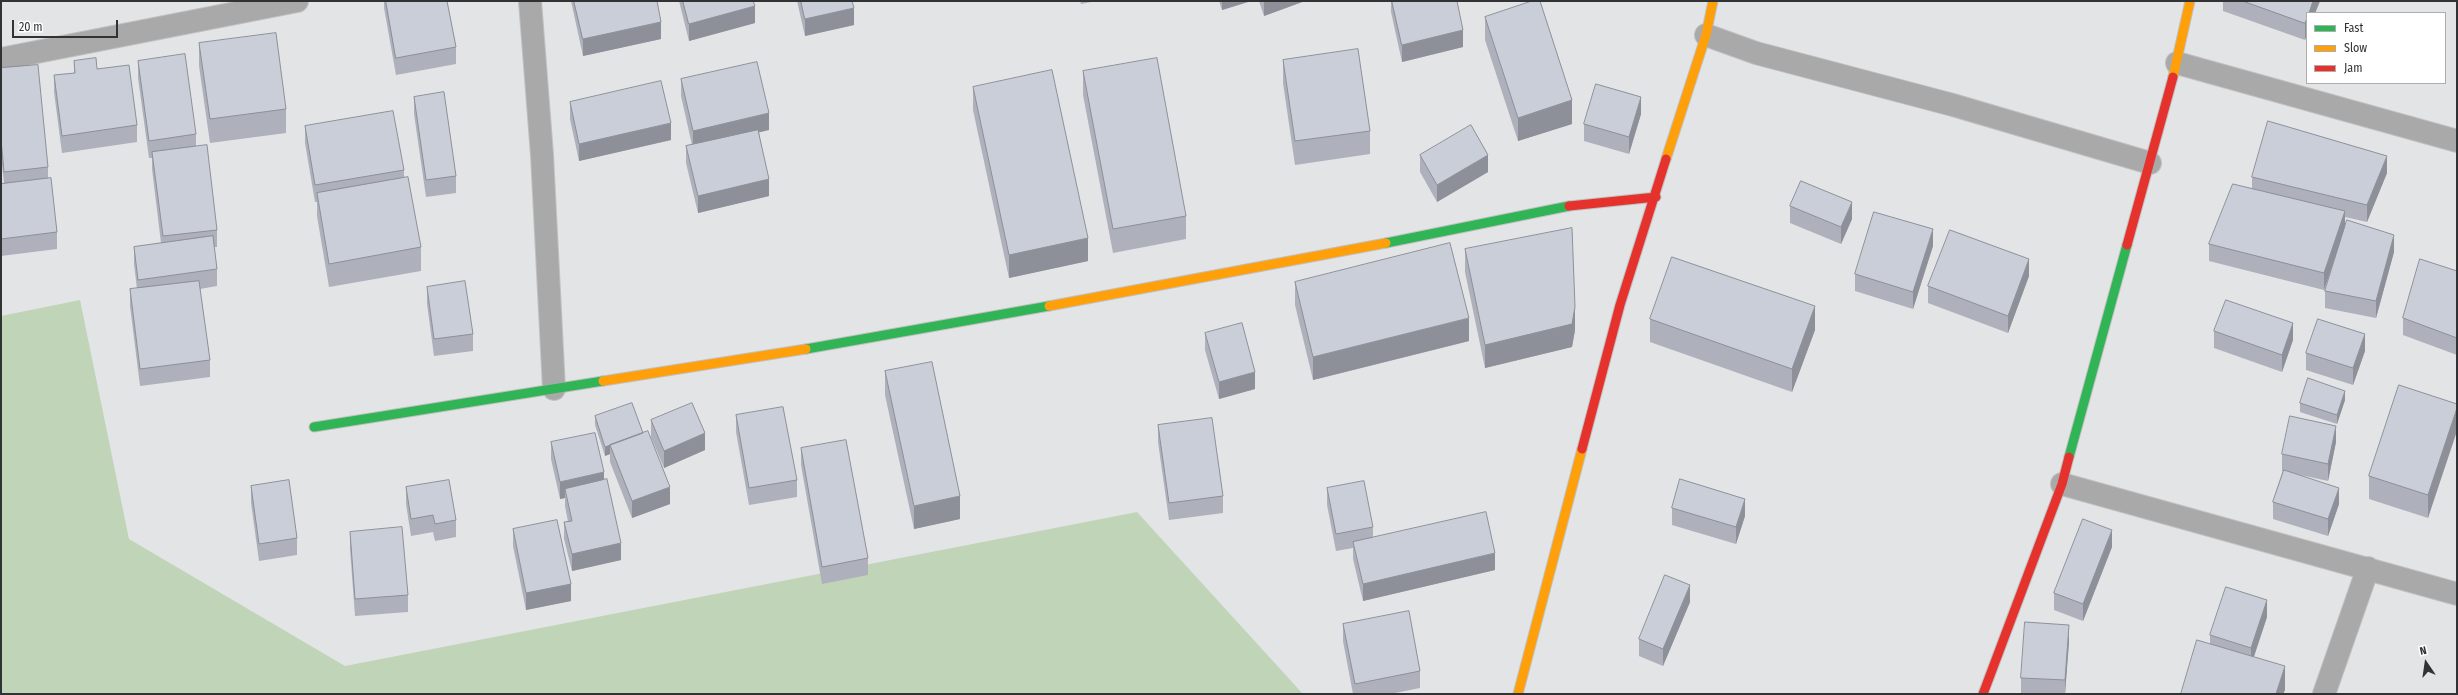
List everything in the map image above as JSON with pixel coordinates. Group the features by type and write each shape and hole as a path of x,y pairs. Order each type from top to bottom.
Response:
{"street":[{"path":"1,59 296,1"},
{"path":"530,1 542,155 554,389"},
{"path":"1518,694 1620,305 1656,196 1706,35 1713,1"},
{"path":"1983,694 2062,484 2177,63 2190,1"},
{"path":"1706,35 1756,54 1953,105 2150,163"},
{"path":"2177,63 2457,141"},
{"path":"314,427 900,334 1316,257 1559,207 1656,196"},
{"path":"2062,484 2457,594"},
{"path":"2324,694 2368,568"}],"green space":[{"path":"80,300 129,539 345,666 1137,512 1303,694 1,694 1,316"}],"building":[{"path":"386,1 447,1 456,47 396,58"},
{"path":"574,1 657,1 661,22 583,39"},
{"path":"683,1 753,1 755,6 689,24"},
{"path":"801,1 852,1 854,8 805,19"},
{"path":"1392,1 1457,1 1463,30 1402,45"},
{"path":"1532,1 1540,1 1572,100 1518,118 1485,17"},
{"path":"2243,1 2313,1 2309,12 2306,12 2305,23"},
{"path":"276,33 286,109 210,119 199,43"},
{"path":"1358,49 1370,131 1295,141 1283,60"},
{"path":"185,54 196,134 149,141 138,61"},
{"path":"96,58 97,69 129,65 137,125 62,136 54,75 75,73 74,61"},
{"path":"1157,58 1186,216 1113,229 1083,71"},
{"path":"757,62 769,113 693,131 681,79"},
{"path":"38,65 48,167 4,172 1,139 1,68"},
{"path":"1052,70 1088,238 1009,255 973,87"},
{"path":"661,81 671,123 579,144 570,102"},
{"path":"1596,84 1641,97 1629,137 1584,124"},
{"path":"444,92 456,176 426,180 414,97"},
{"path":"393,111 404,170 315,185 305,126"},
{"path":"2268,121 2387,156 2367,205 2252,177"},
{"path":"1471,125 1488,155 1437,185 1420,155"},
{"path":"758,130 769,179 698,196 686,146"},
{"path":"207,145 217,230 163,236 152,152"},
{"path":"408,177 421,247 329,264 317,193"},
{"path":"51,178 57,232 1,239 1,184"},
{"path":"1801,181 1852,202 1841,227 1790,206"},
{"path":"2233,184 2345,211 2324,273 2209,244"},
{"path":"1874,212 1933,229 1913,292 1855,274"},
{"path":"2347,220 2394,235 2376,301 2325,291"},
{"path":"1572,228 1575,307 1572,324 1485,345 1465,249"},
{"path":"1950,230 2029,259 2008,316 1928,286"},
{"path":"213,236 217,269 138,280 134,247"},
{"path":"1450,243 1469,318 1313,357 1295,282"},
{"path":"1672,257 1815,306 1792,369 1650,319"},
{"path":"2420,259 2457,271 2457,338 2403,318"},
{"path":"199,281 210,360 140,369 130,289"},
{"path":"465,281 473,334 434,339 427,287"},
{"path":"2226,300 2293,323 2282,355 2214,331"},
{"path":"2318,319 2365,334 2353,368 2306,353"},
{"path":"1242,323 1255,372 1219,382 1205,333"},
{"path":"932,362 960,496 914,506 885,371"},
{"path":"2308,378 2345,391 2337,415 2300,403"},
{"path":"2399,385 2457,404 2457,408 2428,495 2369,476"},
{"path":"632,403 643,433 605,447 595,416"},
{"path":"692,403 705,433 664,451 651,420"},
{"path":"783,407 797,480 749,488 736,415"},
{"path":"2290,416 2336,426 2328,464 2282,454"},
{"path":"1212,418 1223,496 1169,503 1158,425"},
{"path":"648,431 670,487 632,501 610,445"},
{"path":"595,433 604,472 560,482 551,442"},
{"path":"846,440 868,558 822,567 801,448"},
{"path":"2284,470 2339,488 2328,519 2273,502"},
{"path":"607,479 621,543 572,554 564,522 572,521 565,489"},
{"path":"1680,479 1745,499 1736,527 1672,508"},
{"path":"289,480 297,538 259,544 251,486"},
{"path":"449,480 456,520 435,524 433,515 411,519 406,487"},
{"path":"1364,481 1373,527 1336,534 1327,488"},
{"path":"1486,512 1495,553 1363,584 1353,542"},
{"path":"2083,519 2112,530 2083,604 2054,593"},
{"path":"557,520 571,584 526,593 513,529"},
{"path":"402,527 408,595 355,599 350,532"},
{"path":"1665,575 1690,585 1663,649 1639,639"},
{"path":"2226,587 2267,600 2251,648 2210,635"},
{"path":"1409,611 1420,671 1355,684 1343,624"},
{"path":"2025,622 2069,625 2065,680 2021,678"},
{"path":"2197,640 2285,666 2276,694 2181,694"}],"traffic: fast":[{"path":"1386,243 1569,206"},
{"path":"2069,457 2127,245"},
{"path":"806,349 1049,306"},
{"path":"314,427 603,381"}],"traffic: slow":[{"path":"1666,159 1706,35 1713,1"},
{"path":"2173,77 2190,1"},
{"path":"1049,306 1386,243"},
{"path":"603,381 806,349"},
{"path":"1518,694 1582,449"}],"traffic: jam":[{"path":"2127,245 2173,77"},
{"path":"1582,449 1620,305 1666,159"},
{"path":"1569,206 1656,197"},
{"path":"1983,694 2062,484 2069,457"}]}
